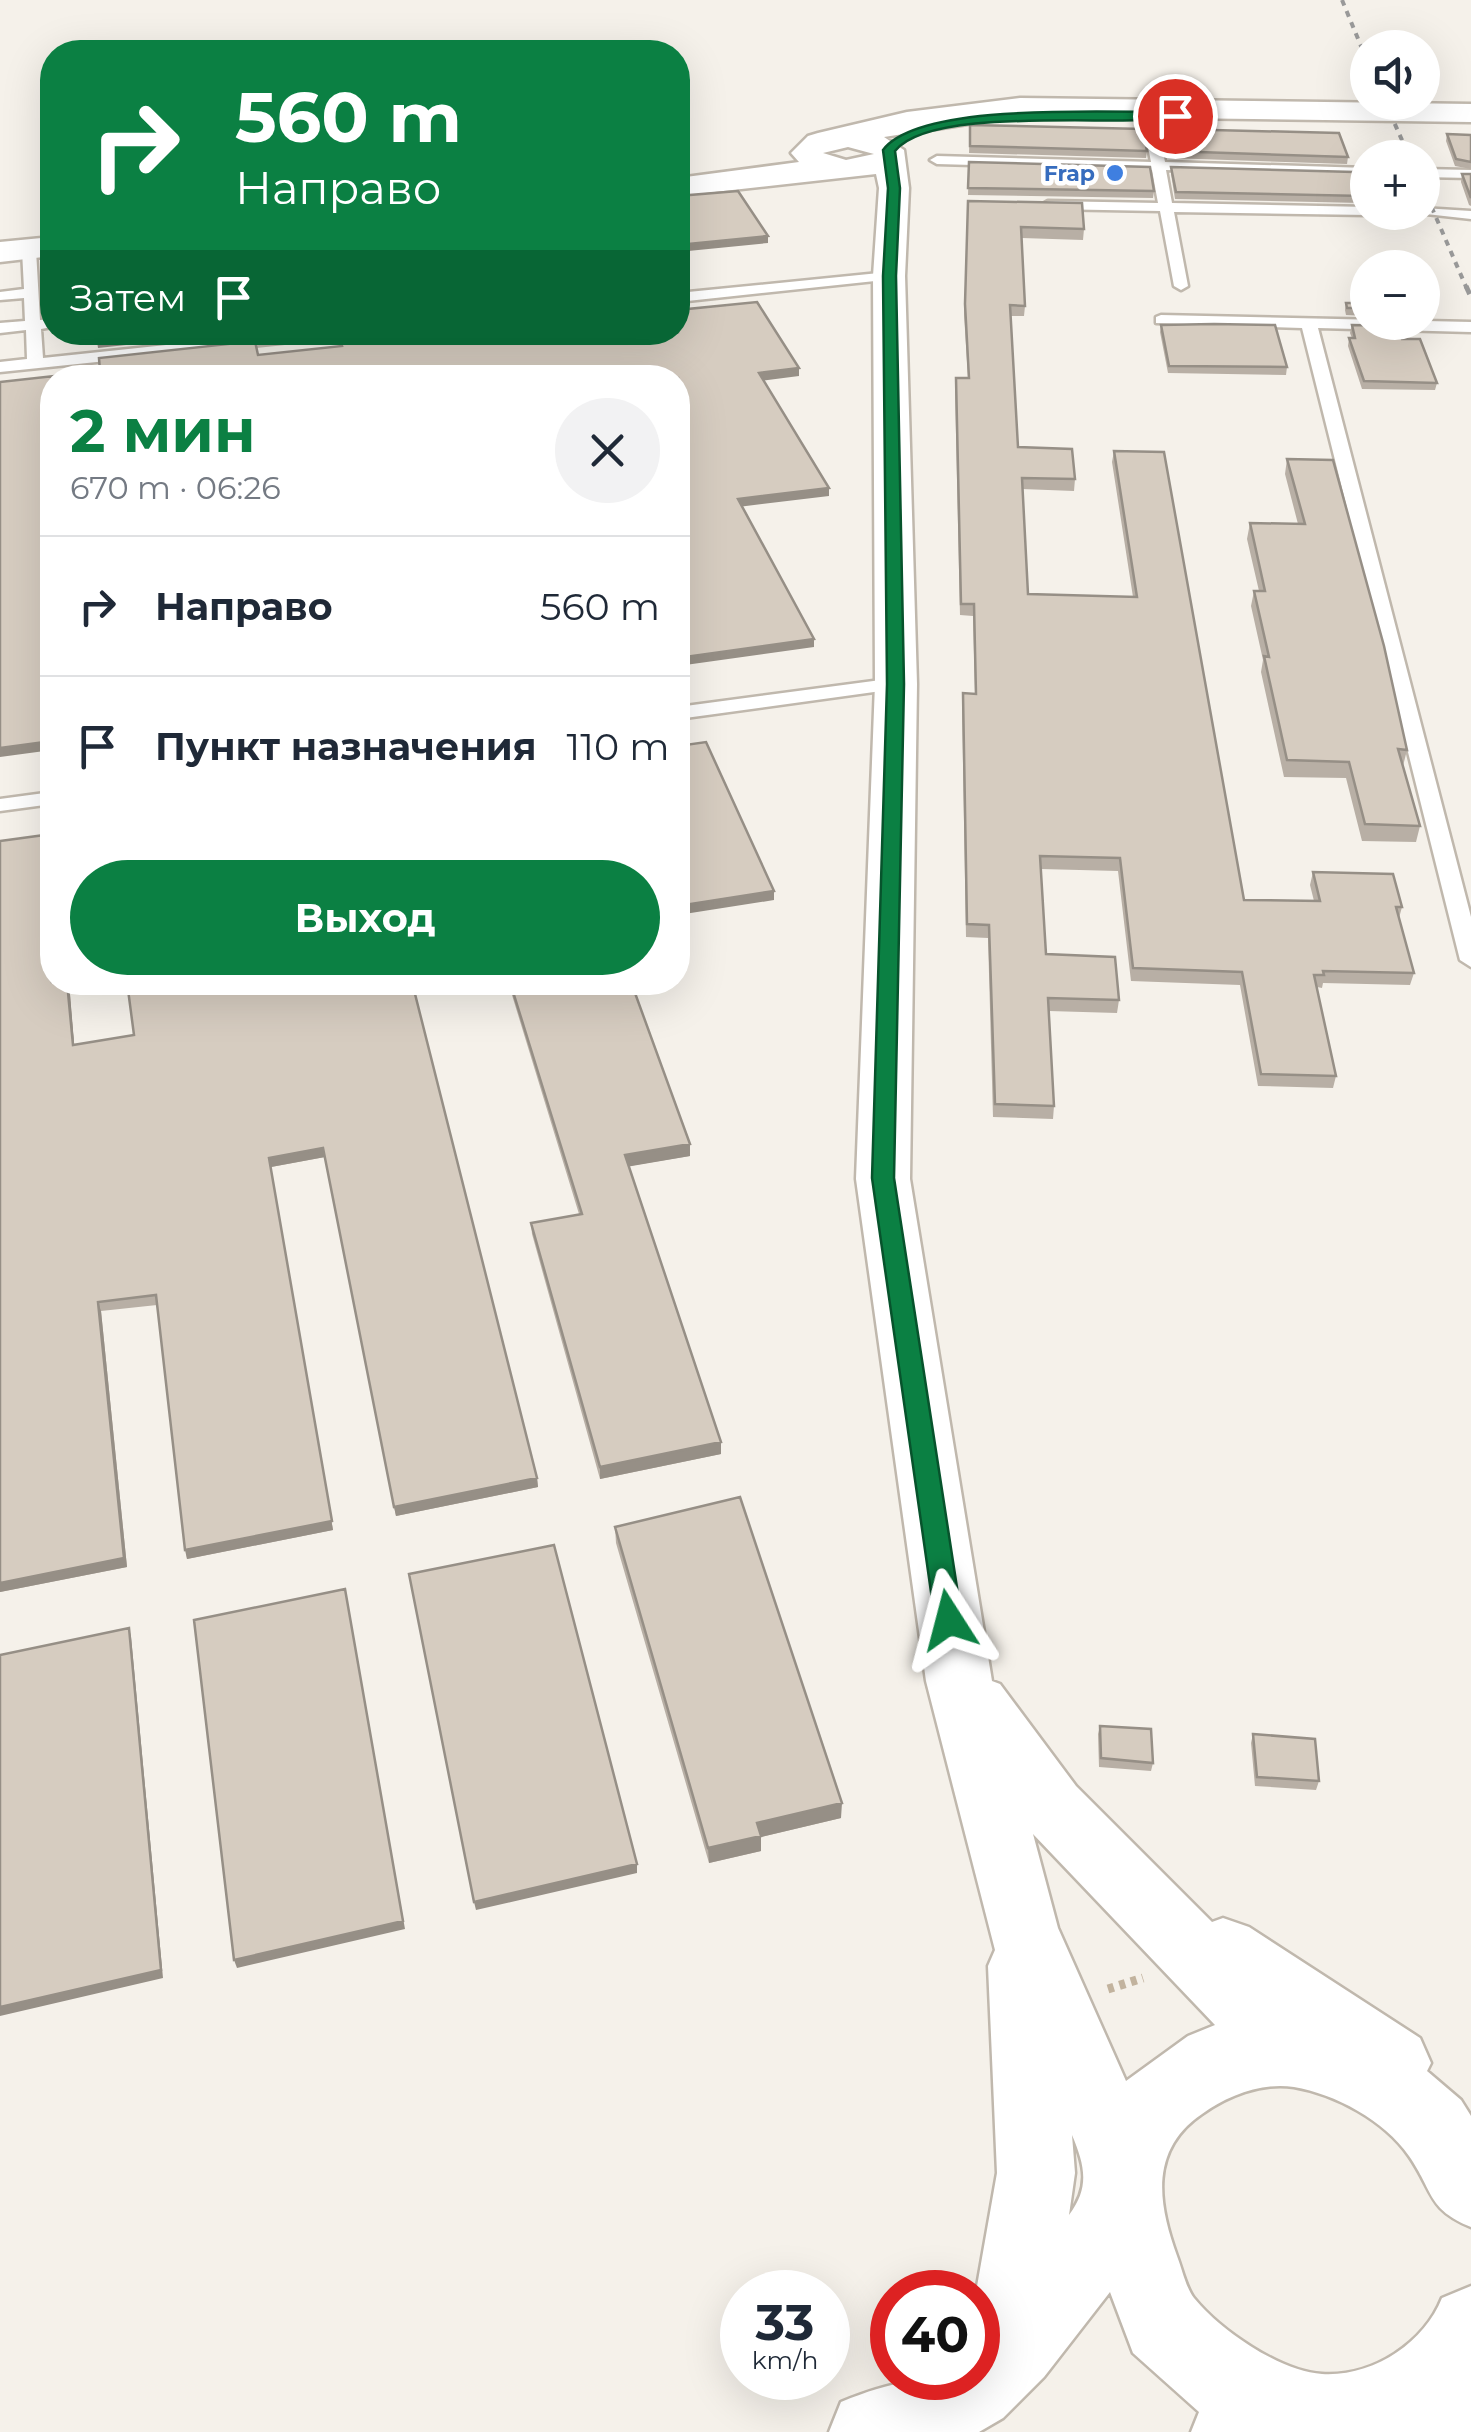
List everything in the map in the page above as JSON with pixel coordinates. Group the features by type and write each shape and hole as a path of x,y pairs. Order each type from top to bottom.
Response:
{"street":[{"path":"1064,110 949,122 899,138 889,171 896,684 883,1178 920,1454 959,1681 1022,1928 1122,2189 1162,2324 1230,2384 1316,2414"},
{"path":"829,161 848,138 937,116 1064,110 1471,121"},
{"path":"1285,114 1471,113"},
{"path":"848,138 866,139 889,171"},
{"path":"690,185 829,161 879,184 889,171"},
{"path":"690,168 829,161 889,171"},
{"path":"959,1681 1052,1808 1290,2051"},
{"path":"1130,1890 1462,2143"},
{"path":"1000,2332 1018,2291 1036,2172 1022,1928"},
{"path":"1000,2361 1047,2309 1122,2189 1156,2101 1215,2061 1290,2051 1358,2072 1391,2089 1462,2143"},
{"path":"1232,2432 1316,2414 1436,2402 1471,2327"},
{"path":"870,2432 897,2428 954,2400"}],"lane":[{"path":"1150,126 1181,286"},
{"path":"937,160 1350,171"},
{"path":"1440,173 1471,174"},
{"path":"1022,204 1350,212"},
{"path":"1440,213 1471,215"},
{"path":"27,246 35,364"},
{"path":"690,297 889,276"},
{"path":"0,296 32,293"},
{"path":"1160,320 1471,327"},
{"path":"0,328 40,324"},
{"path":"1309,324 1471,960"},
{"path":"0,367 205,345"},
{"path":"690,711 896,684"},
{"path":"0,806 40,800"}],"path":[{"path":"1054,2004 1158,1974 1186,1947"}],"building":[{"path":"970,125 1143,129 1147,151 970,146"},
{"path":"1165,130 1339,133 1348,157 1169,151"},
{"path":"1447,134 1471,135 1471,162 1456,159"},
{"path":"969,162 1150,167 1154,191 968,188"},
{"path":"1171,167 1350,172 1350,196 1176,192"},
{"path":"1462,174 1471,174 1471,198"},
{"path":"738,191 768,236 690,244 690,195"},
{"path":"968,201 1082,203 1084,229 1021,227 1025,306 1010,305 1018,447 1072,449 1075,479 1022,478 1028,594 1137,597 1114,451 1164,452 1244,900 1320,901 1313,872 1393,874 1402,907 1396,907 1414,973 1323,971 1324,975 1314,975 1336,1076 1261,1074 1242,972 1133,968 1120,858 1040,856 1046,954 1115,957 1119,1000 1048,998 1054,1106 995,1104 989,925 967,924 963,693 976,694 974,604 961,604 956,378 969,378 965,304"},
{"path":"757,302 799,368 759,373 829,488 738,499 814,639 690,656 690,365 100,365 99,358 218,345 256,345 258,355 342,345 690,345 690,309"},
{"path":"1161,325 1275,325 1287,367 1169,366"},
{"path":"1349,338 1420,340 1437,383 1364,381"},
{"path":"40,378 40,743 0,748 0,382"},
{"path":"1287,459 1333,460 1384,646 1407,750 1398,749 1420,826 1365,824 1349,762 1287,760 1264,656 1269,657 1254,591 1265,591 1250,523 1305,524"},
{"path":"706,742 774,891 690,904 690,744"},
{"path":"40,836 40,995 68,995 73,1045 134,1035 129,995 415,995 537,1478 394,1507 323,1148 269,1158 332,1521 185,1550 156,1295 98,1302 124,1558 0,1583 0,841"},
{"path":"514,995 636,995 690,1144 625,1155 721,1442 600,1467 531,1223 582,1214"},
{"path":"740,1497 842,1803 757,1823 761,1836 708,1848 615,1527"},
{"path":"554,1545 637,1864 474,1902 409,1574"},
{"path":"345,1589 403,1921 234,1960 194,1620"},
{"path":"129,1628 161,1970 0,2007 0,1655"},
{"path":"1100,1726 1151,1729 1153,1763 1101,1758"},
{"path":"1253,1734 1315,1739 1319,1781 1257,1777"}],"railway":[{"path":"1342,0 1354,30"},
{"path":"1393,120 1402,140"},
{"path":"1440,227 1467,289"},
{"path":"1466,286 1471,297"}],"place":[{"name":"Frap","path":"1115,173"}],"route":[{"path":"949,1620 920,1454 883,1178 896,684 889,276 894,188 888,169 889,150 899,138 933,126 976,118 1064,114 1175,116"}]}
